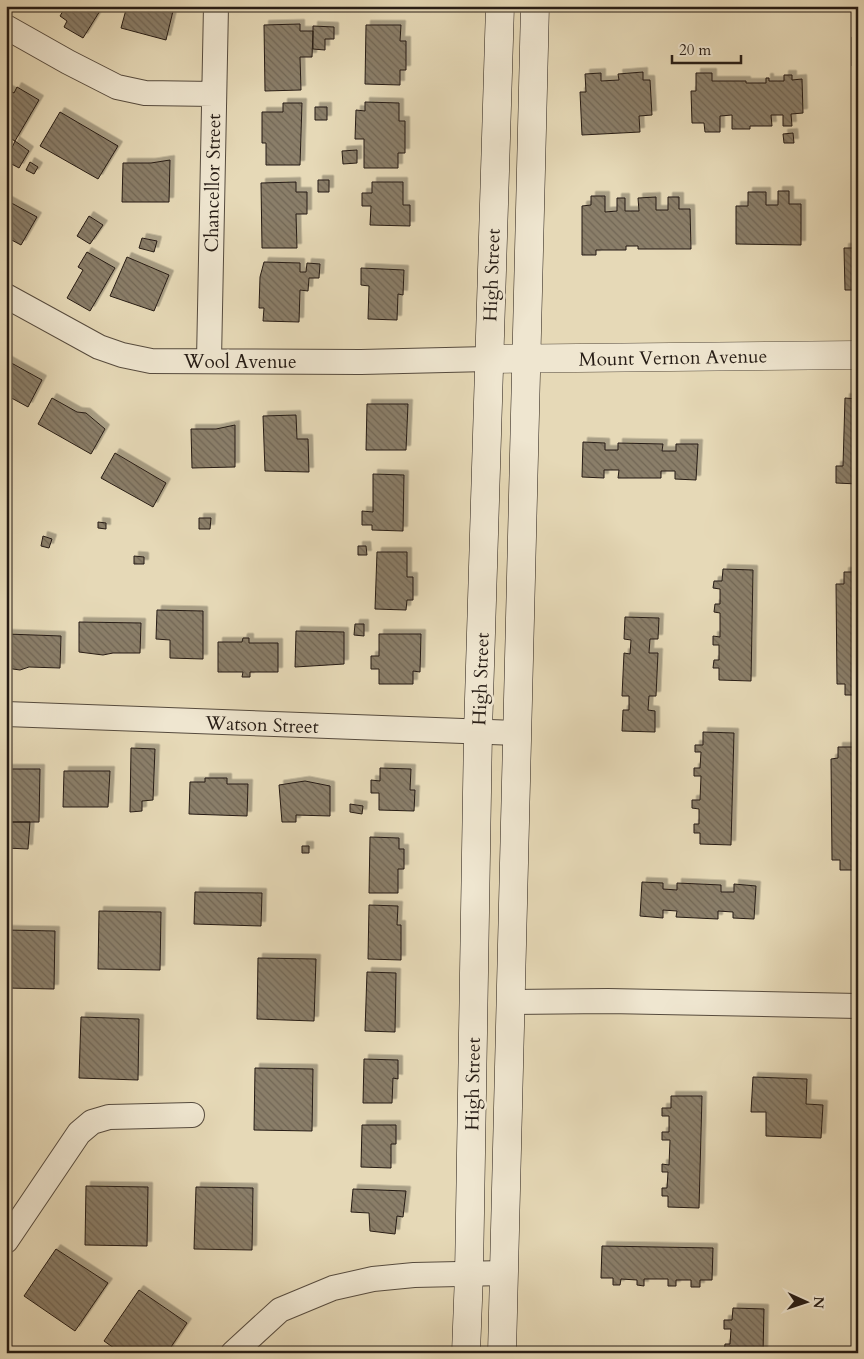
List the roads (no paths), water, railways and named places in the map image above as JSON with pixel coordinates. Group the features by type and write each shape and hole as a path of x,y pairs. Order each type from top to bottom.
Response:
{"main road":[{"name":"High Street","path":"466,1353 478,732 500,6"},
{"name":"High Street","path":"502,1353 528,359 535,6"},
{"name":"Mount Vernon Avenue","path":"488,359 858,355"}],"street":[{"name":"Chancellor Street","path":"209,360 216,6"},
{"path":"6,28 117,88 145,93 214,94"},
{"name":"Wool Avenue","path":"6,296 99,347 122,355 151,360 361,362 488,359"},
{"name":"Watson Street","path":"6,714 517,733"},
{"path":"511,1002 608,1001 858,1006"},
{"path":"6,1241 79,1133 92,1122 108,1117 192,1115"},
{"path":"233,1353 280,1310 333,1288 373,1279 414,1275 504,1273"}]}
